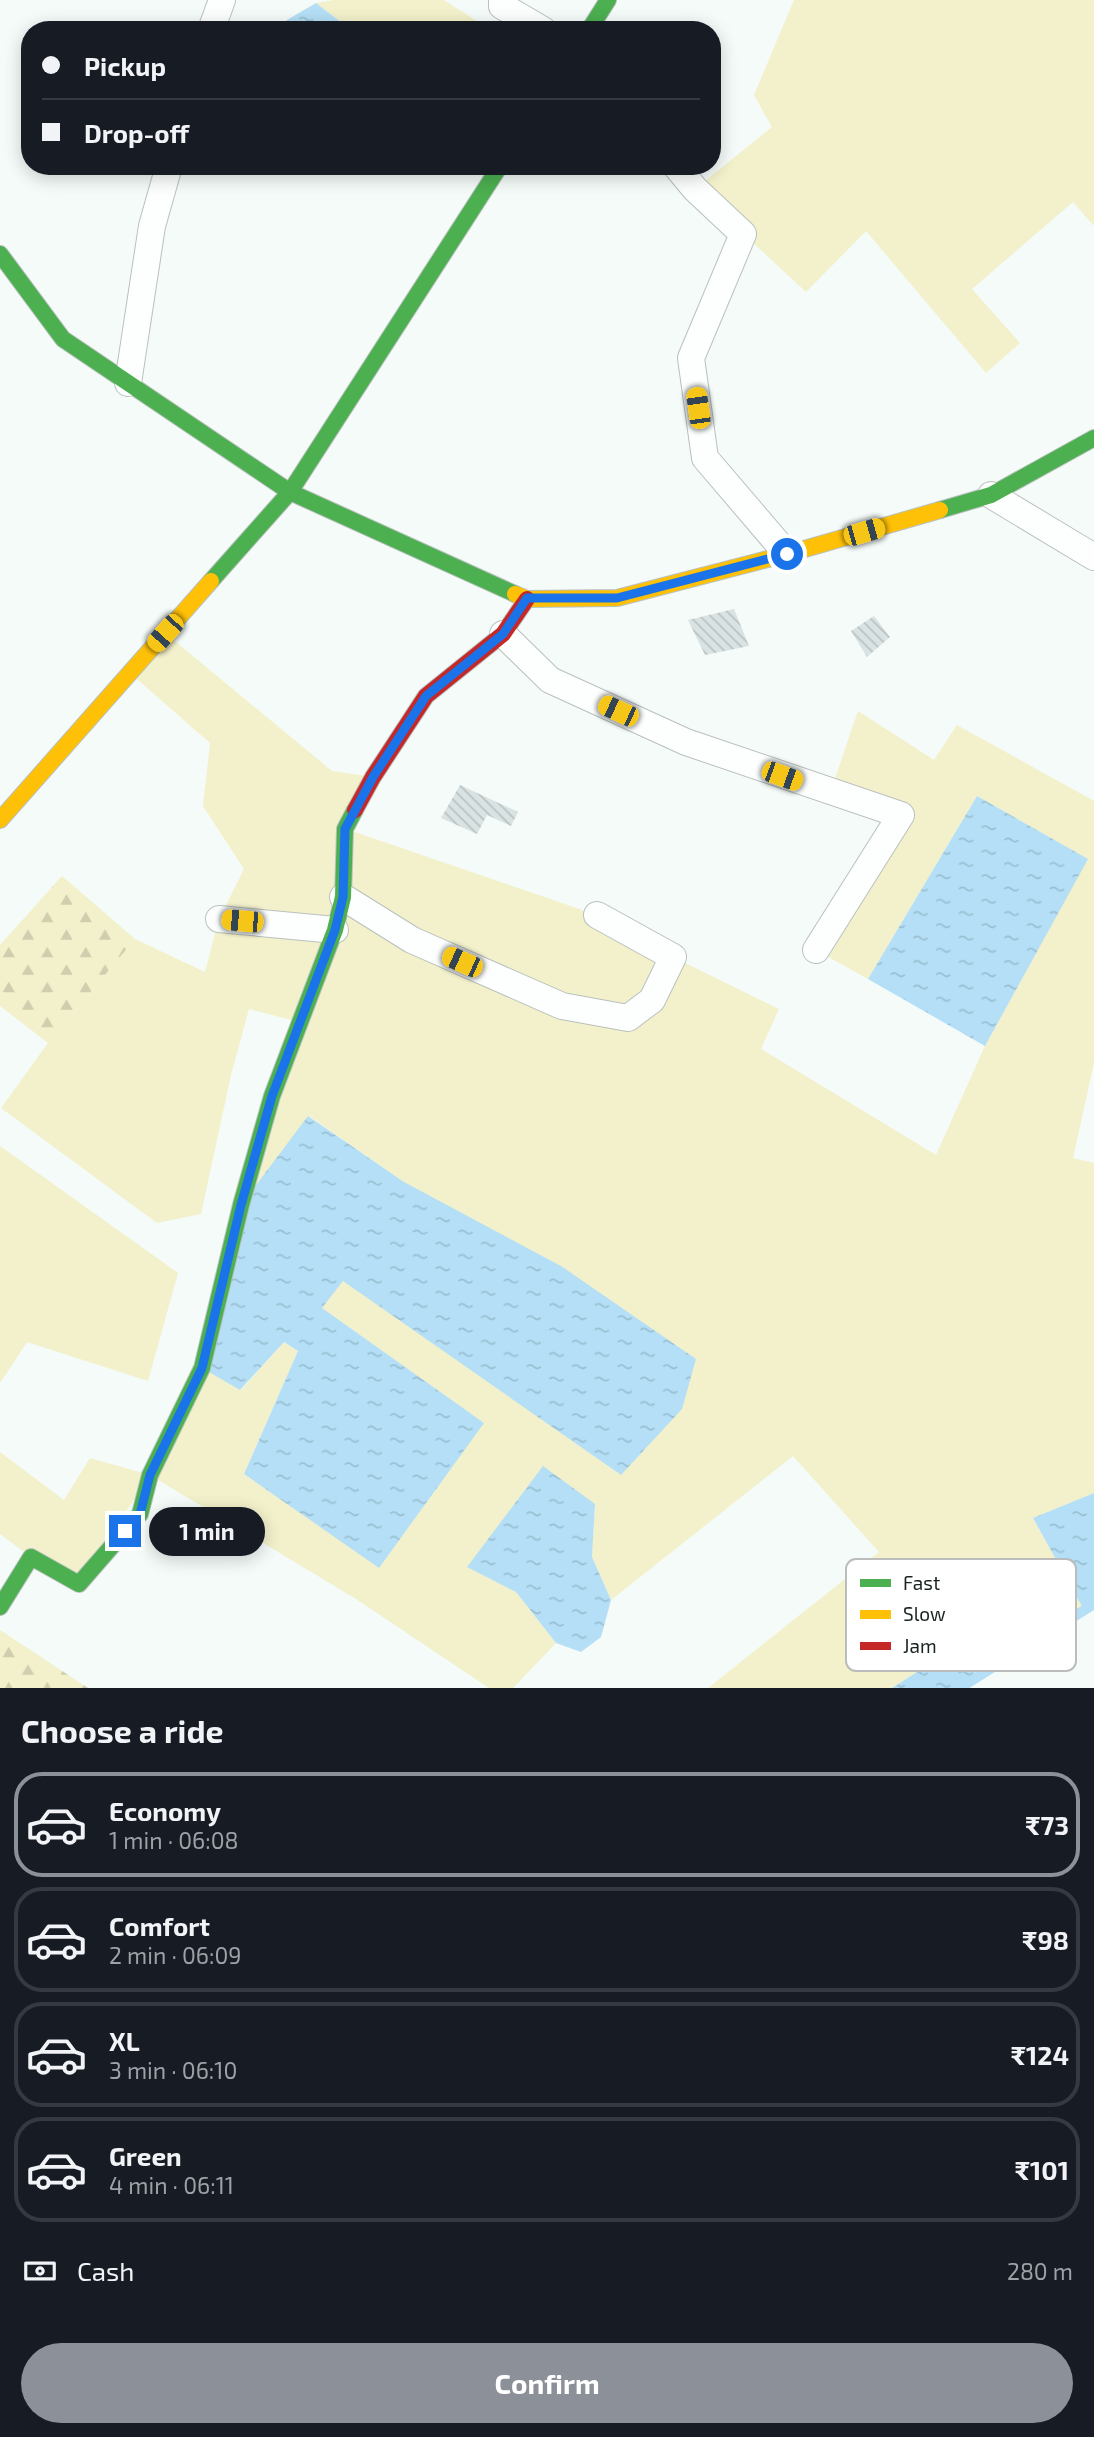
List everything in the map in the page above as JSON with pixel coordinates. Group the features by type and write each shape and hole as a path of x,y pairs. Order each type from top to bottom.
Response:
{"street":[{"path":"214,21 222,0"},
{"path":"502,0 502,6 528,21"},
{"path":"594,21 607,0"},
{"path":"128,383 152,226 166,175"},
{"path":"0,820 290,492 494,175"},
{"path":"683,175 743,234 691,358 705,458 787,554"},
{"path":"0,254 63,339 290,492 527,598 617,598 787,554 991,495 1094,438"},
{"path":"991,495 1094,557"},
{"path":"0,1607 31,1557 79,1584 140,1514 150,1475 202,1368 241,1205 272,1096 335,930 343,897 345,829 373,777 426,696 503,634 527,598"},
{"path":"503,634 550,680 673,736 901,815 816,950"},
{"path":"343,897 412,940 562,1006 628,1018 652,1000 673,957 597,915"},
{"path":"219,919 335,930"}],"green space":[{"path":"334,0 444,0 477,21 339,21 316,3"},
{"path":"794,0 1094,0 1094,226 1073,202 972,289 1020,343 986,373 866,231 806,292 695,189 712,175 721,175 721,168 772,127 754,95"},
{"path":"165,633 332,771 373,777 346,829 597,915 673,957 779,1009 761,1049 936,1155 985,1046 1087,859 977,796 868,979 816,950 901,816 830,793 858,711 934,760 957,725 1094,801 1094,1063 1073,1158 1094,1163 1094,1493 1033,1518 1056,1559 870,1559 879,1552 793,1456 611,1600 592,1557 595,1504 467,1566 516,1592 556,1643 513,1688 489,1688 356,1599 150,1475 202,1368 241,1390 284,1342 298,1351 244,1474 379,1567 483,1423 322,1308 343,1280 621,1475 404,1182 309,1116 241,1205 299,1022 249,1009 231,1075 201,1214 157,1223 1,1108 48,1043 135,939 205,972 219,919 244,869 203,806 210,743 130,673"},
{"path":"62,876 135,939 48,1043 0,1006 0,945"},
{"path":"0,1146 178,1273 148,1381 27,1342 0,1383"},
{"path":"0,1452 64,1500 90,1458 150,1475 79,1584 31,1557 0,1534"},
{"path":"846,1578 846,1671 918,1671 892,1688 708,1688"},
{"path":"1076,1596 1084,1610 1076,1615"},
{"path":"0,1630 88,1688 0,1688"},
{"path":"973,1671 987,1671 978,1677"}],"water":[{"path":"316,3 339,21 285,21"},
{"path":"977,796 1088,859 985,1046 868,979"},
{"path":"308,1116 404,1182 561,1266 696,1359 682,1409 621,1475 343,1281 322,1308 484,1423 379,1568 244,1474 298,1351 284,1342 240,1390 202,1368 241,1205"},
{"path":"543,1466 595,1504 592,1557 611,1600 601,1637 581,1652 556,1643 516,1592 467,1567"},
{"path":"1094,1493 1094,1604 1084,1610 1076,1596 1076,1559 1056,1559 1033,1518"},
{"path":"919,1671 974,1671 978,1677 960,1688 892,1688"}],"building":[{"path":"734,609 749,646 705,655 688,620"},
{"path":"874,616 890,637 867,657 851,631"},
{"path":"460,785 518,812 511,826 487,815 477,834 441,818"}],"waterway":[{"path":"1076,1615 1094,1604"},
{"path":"960,1688 987,1671"}],"traffic: fast":[{"path":"595,21 608,0"},
{"path":"211,581 290,492 494,175"},
{"path":"0,254 63,339 290,492 515,594"},
{"path":"940,510 991,495 1094,438"},
{"path":"0,1607 31,1557 79,1584 140,1514 150,1475 202,1368 241,1205 272,1096 335,930 343,897 345,829 355,810"}],"traffic: slow":[{"path":"515,594 527,599 617,598 787,554 940,510"},
{"path":"0,820 211,581"}],"traffic: jam":[{"path":"355,810 373,777 426,696 503,634 527,599"}],"route":[{"path":"125,1531 140,1514 150,1475 202,1368 241,1205 272,1096 335,930 343,897 345,829 373,777 426,696 503,634 527,598 617,598 787,554"}]}
